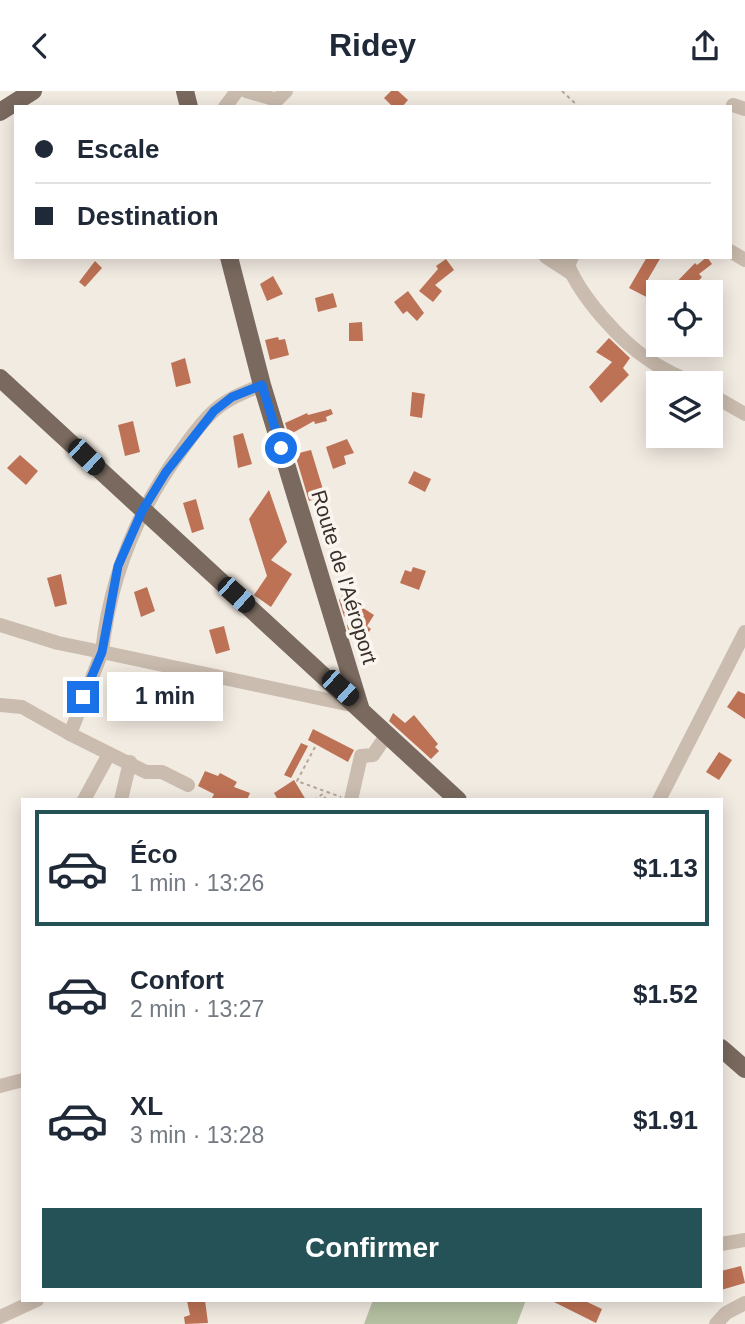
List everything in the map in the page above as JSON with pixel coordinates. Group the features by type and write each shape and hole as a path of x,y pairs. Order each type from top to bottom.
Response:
{"main road":[{"path":"0,111 33,91"},
{"name":"Route de l'Aéroport","path":"230,259 262,385 360,707"},
{"name":"Route de l'Aéroport","path":"0,378 456,798"},
{"path":"723,1050 745,1069"}],"street":[{"path":"246,91 277,100 286,91"},
{"path":"549,259 572,274"},
{"path":"571,259 568,265 580,290 647,359 670,371"},
{"path":"71,734 102,652 118,566 142,511 166,472 214,411 232,397 262,385"},
{"path":"723,401 745,414"},
{"path":"0,625 58,643 360,707"},
{"path":"660,798 745,632"},
{"path":"0,705 22,708 146,772 162,772 188,785"},
{"path":"344,798 361,756 373,755 388,733"},
{"path":"85,798 109,754"},
{"path":"121,798 130,762"},
{"path":"0,1086 21,1081"},
{"path":"723,1244 745,1240"},
{"path":"0,1317 33,1302"},
{"path":"716,1324 726,1313 745,1303"}],"path":[{"path":"562,91 577,105"},
{"path":"315,747 297,781 341,798"},
{"path":"295,771 301,774"},
{"path":"298,788 301,784"},
{"path":"317,798 325,793"},
{"path":"324,798 325,793"}],"green space":[{"path":"372,1302 525,1302 517,1324 364,1324"}],"building":[{"path":"391,91 398,91 408,100 404,105 391,105 384,98"},
{"path":"446,259 454,270 435,285 442,291 433,302 419,291 438,269 436,266"},
{"path":"646,259 660,259 646,280 646,297 629,288"},
{"path":"708,259 712,264 699,274 702,277 699,280 679,280 695,263 697,265"},
{"path":"95,261 102,268 85,287 79,282"},
{"path":"273,276 283,294 267,301 260,284"},
{"path":"408,291 424,313 417,321 407,311 403,314 394,302"},
{"path":"333,293 337,307 318,312 315,298"},
{"path":"362,322 363,341 349,341 349,323"},
{"path":"278,337 279,340 285,339 289,355 270,360 265,340"},
{"path":"609,338 630,358 623,368 629,375 601,403 589,387 612,362 596,352"},
{"path":"185,358 191,383 176,387 171,363"},
{"path":"412,392 425,394 422,418 410,416"},
{"path":"331,409 333,414 326,417 327,421 315,424 314,421 289,435 285,423 307,413 308,415"},
{"path":"133,421 140,452 125,456 118,425"},
{"path":"243,433 252,464 238,468 233,436"},
{"path":"347,439 354,453 344,456 346,464 333,469 326,447"},
{"path":"311,450 325,496 309,501 295,454"},
{"path":"20,455 38,471 26,485 7,468"},
{"path":"414,471 431,479 425,492 408,483"},
{"path":"269,490 287,542 271,560 292,574 271,607 254,595 267,576 249,519"},
{"path":"196,499 204,529 192,533 183,503"},
{"path":"413,567 426,571 419,590 400,583 405,570 411,572"},
{"path":"61,574 67,604 55,607 47,578"},
{"path":"147,587 155,611 141,617 134,592"},
{"path":"343,595 374,615 367,626 371,629 365,637 368,639 361,648 351,638 347,626 350,620 344,616 339,600"},
{"path":"224,626 230,650 216,654 209,630"},
{"path":"738,691 745,694 745,719 727,707"},
{"path":"393,713 405,723 414,715 438,744 435,747 439,751 431,759 389,721"},
{"path":"313,729 354,750 348,762 308,740"},
{"path":"301,743 308,746 291,778 284,775"},
{"path":"719,752 732,760 719,780 706,772"},
{"path":"205,771 218,776 220,773 237,782 234,787 250,793 248,798 212,798 214,794 198,786"},
{"path":"294,780 305,798 277,798 274,793"},
{"path":"741,1266 745,1283 723,1289 723,1270"},
{"path":"187,1302 205,1302 208,1323 185,1324 184,1317 190,1315"},
{"path":"554,1302 587,1302 602,1309 596,1323"}],"route":[{"path":"83,697 102,652 105,621 118,566 142,511 195,433 214,411 232,397 262,385 281,448"}]}
